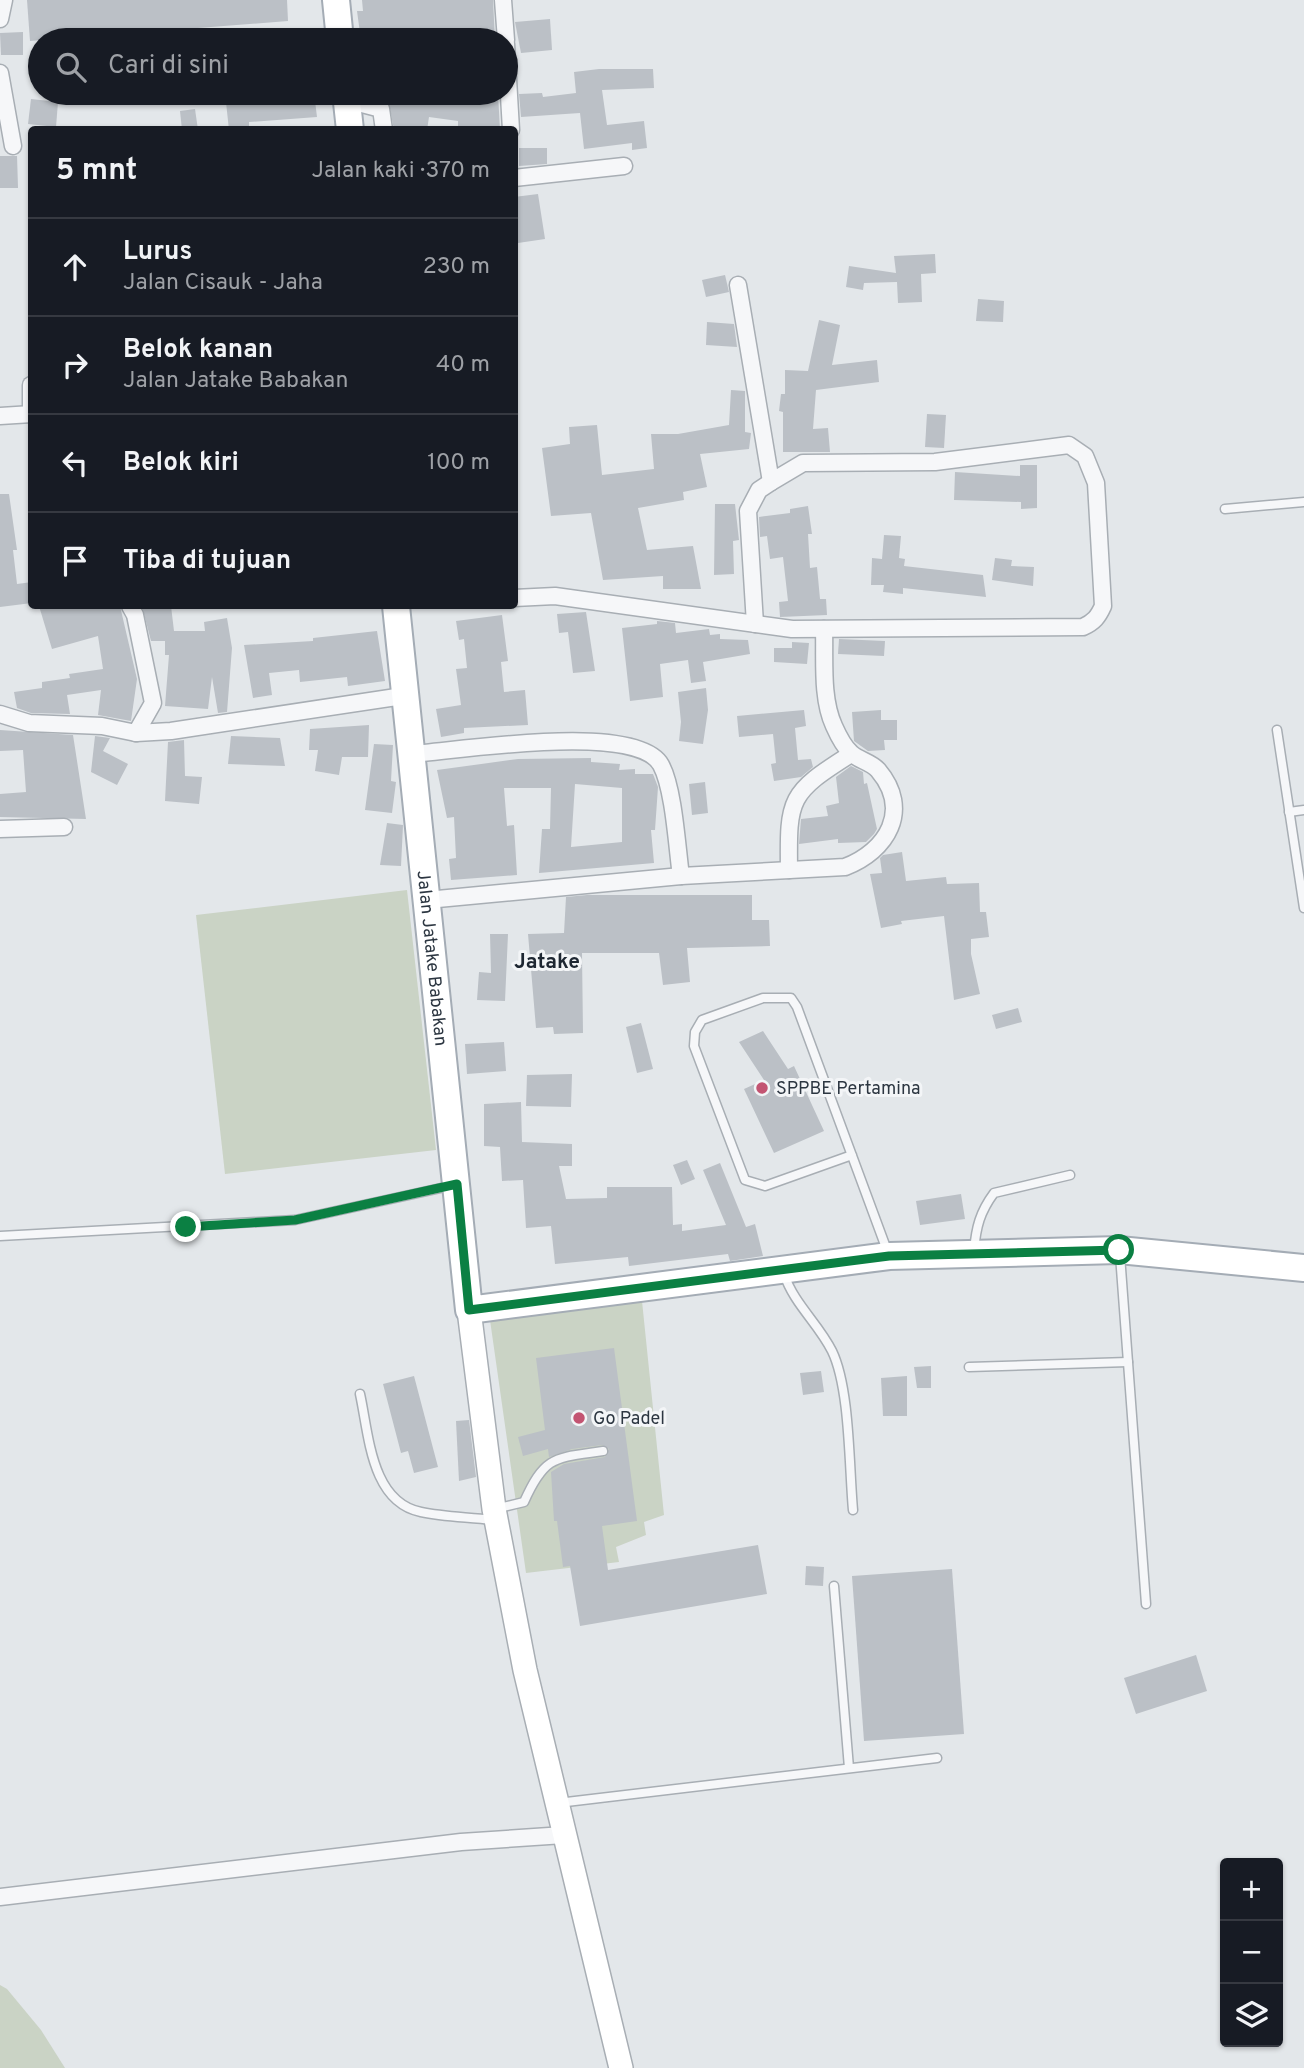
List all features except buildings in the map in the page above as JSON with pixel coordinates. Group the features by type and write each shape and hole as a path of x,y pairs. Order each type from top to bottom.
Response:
{"main road":[{"path":"336,0 339,28"},
{"path":"347,105 350,126"},
{"name":"Jalan Jatake Babakan","path":"396,609 403,696 469,1310"},
{"path":"621,2068 525,1671 495,1515 469,1310 889,1256 1119,1250 1304,1268"}],"street":[{"path":"0,19 4,0"},
{"path":"503,0 505,28"},
{"path":"0,73 13,146"},
{"path":"369,105 381,109 383,126"},
{"path":"510,105 511,126"},
{"path":"518,178 624,166"},
{"path":"738,285 771,482"},
{"path":"0,415 28,414"},
{"path":"518,598 555,596 755,624 824,629 1083,627 1093,622 1103,606 1096,483 1085,456 1069,444 934,462 803,463 759,490 748,511 755,624"},
{"path":"132,609 153,703 136,733"},
{"path":"427,900 681,876 845,867 866,859 884,839 894,821 890,790 877,769 851,754 841,742 828,713 824,629"},
{"path":"0,714 29,723 102,726 136,733 171,731 403,696"},
{"path":"411,754 582,740 643,748 660,764 667,784 681,876"},
{"path":"789,870 788,823 795,799 828,768 851,754"},
{"path":"0,829 64,827"},
{"path":"0,1897 461,1842 564,1835"}],"lane":[{"path":"1225,509 1304,502"},
{"path":"1277,730 1304,908"},
{"path":"1289,812 1304,810"},
{"path":"852,1155 765,1185 745,1180 696,1056 695,1032 702,1020 764,998 791,998 797,1007 852,1155 889,1256"},
{"path":"974,1253 975,1227 982,1210 994,1193 1070,1175"},
{"path":"0,1236 295,1220 457,1184"},
{"path":"1119,1250 1146,1604"},
{"path":"783,1270 789,1290 831,1350 841,1374 853,1510"},
{"path":"969,1367 1128,1362"},
{"path":"360,1394 380,1480 398,1503 420,1512 495,1515 524,1502 534,1478 546,1465 561,1457 603,1451"},
{"path":"834,1587 849,1768"},
{"path":"557,1803 937,1758"}],"green space":[{"path":"407,890 436,1150 225,1174 196,915"},
{"name":"Go Padel","path":"642,1301 664,1515 644,1522 646,1535 616,1547 619,1562 526,1573 490,1320"},
{"path":"0,1985 7,1989 41,2030 65,2068 0,2068"}],"place":[{"name":"SPPBE Pertamina","path":"762,1088"},
{"name":"Go Padel","path":"579,1418"}],"district":[{"name":"Jatake","path":"547,961"}],"route":[{"path":"186,1227 295,1220 457,1184 469,1310 889,1256 1119,1250"}]}
